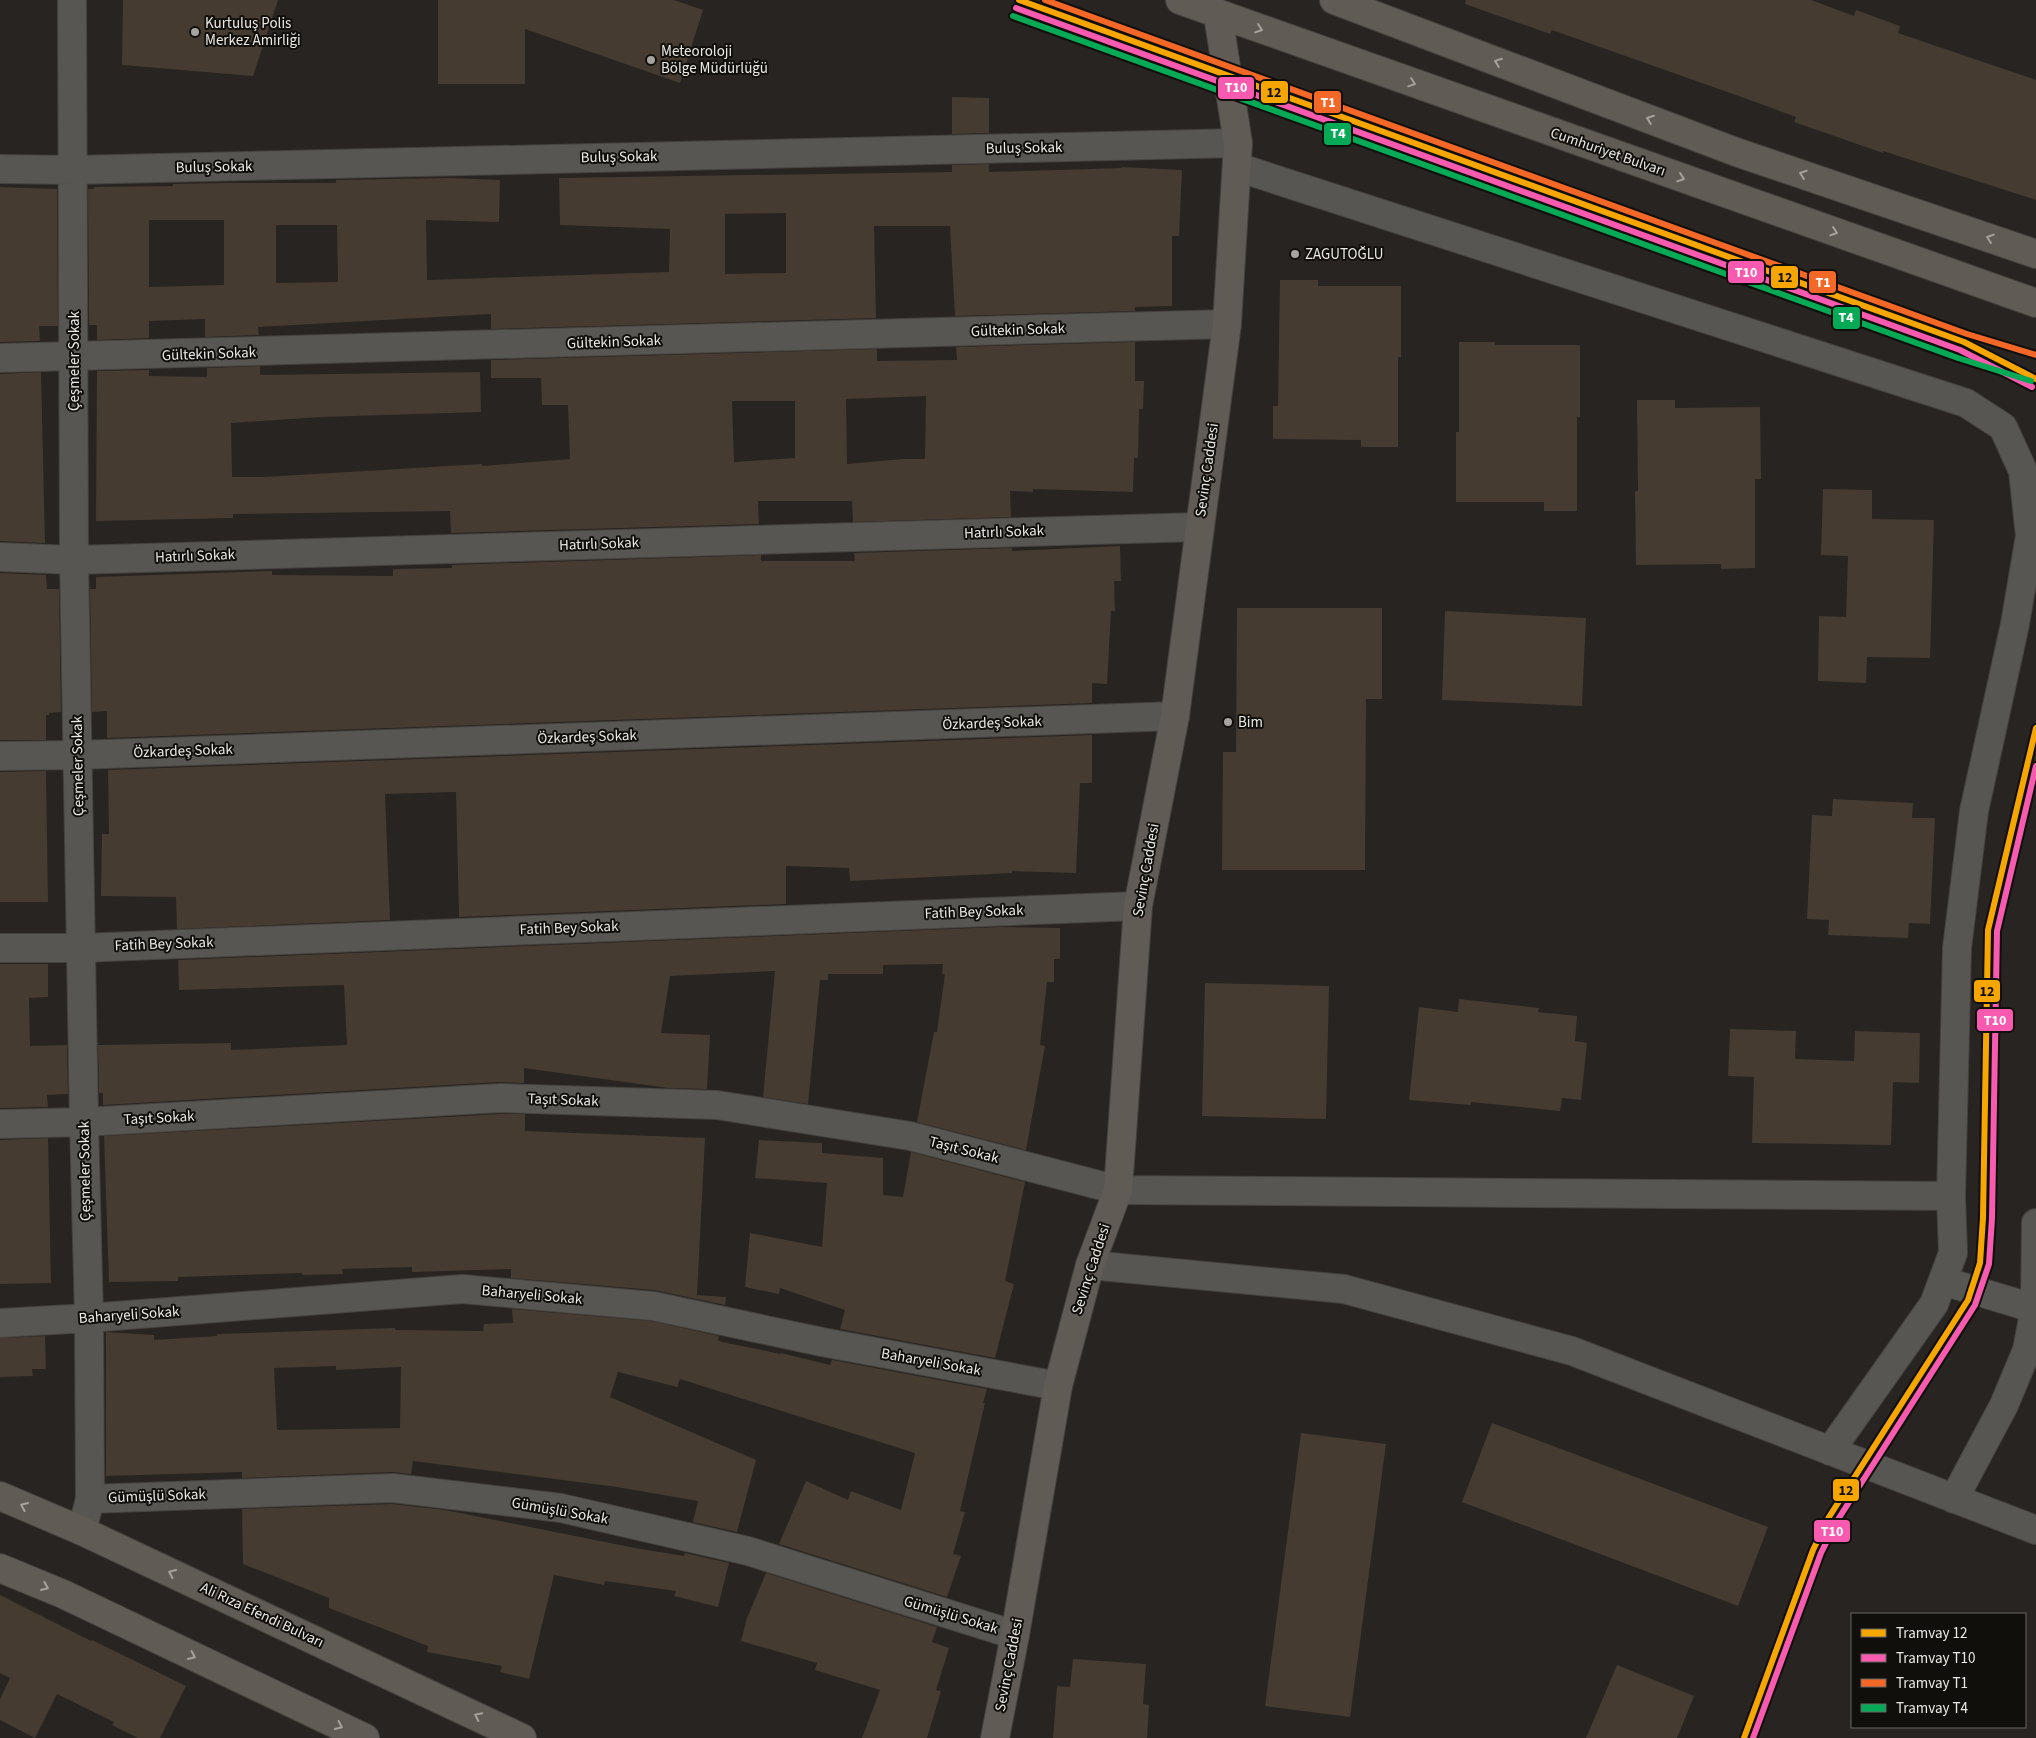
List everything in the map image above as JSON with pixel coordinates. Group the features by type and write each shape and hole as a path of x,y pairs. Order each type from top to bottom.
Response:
{"main road":[{"name":"Cumhuriyet Bulvarı","path":"1180,0 1211,7 2036,304"},
{"path":"1334,0 1736,152 2036,254"},
{"name":"Sevinç Caddesi","path":"995,1738 1015,1635 1058,1386 1090,1265 1118,1190 1138,906 1175,716 1227,324 1238,155 1211,7"},
{"name":"Ali Rıza Efendi Bulvarı","path":"0,1496 82,1531 522,1738"},
{"path":"0,1568 63,1594 365,1738"}],"street":[{"name":"Çeşmeler Sokak","path":"72,0 74,560 89,1318 90,1499 82,1531"},
{"name":"Buluş Sokak","path":"0,169 73,170 1238,155 1966,403 2003,427 2023,471 2030,536 2015,624 1974,811 1957,948 1951,1196 1953,1253 1934,1304 1830,1451"},
{"name":"Gültekin Sokak","path":"0,358 74,358 1227,324"},
{"name":"Hatırlı Sokak","path":"0,558 74,560 1199,527"},
{"name":"Özkardeş Sokak","path":"0,756 77,755 1175,716"},
{"name":"Fatih Bey Sokak","path":"0,948 82,948 1138,906"},
{"name":"Taşıt Sokak","path":"0,1124 84,1122 500,1098 717,1105 910,1136 1118,1190 1951,1196"},
{"path":"1954,1499 2004,1405 2027,1350 2035,1309 2036,1223"},
{"path":"1090,1265 1344,1289 1572,1351 2036,1530"},
{"path":"1943,1280 2035,1309"},
{"name":"Baharyeli Sokak","path":"0,1323 89,1318 462,1289 654,1306 822,1342 1058,1386"},
{"name":"Gümüşlü Sokak","path":"90,1499 393,1488 562,1508 748,1551 1015,1635"}],"building":[{"name":"Kurtuluş Polis Merkez Amirliği","path":"123,0 278,0 253,76 122,65"},
{"path":"438,0 674,0 703,10 680,83 525,29 525,84 438,84"},
{"path":"1466,0 1811,0 1854,16 1856,10 1900,26 1898,33 2036,80 2036,200 1883,151 1883,153 1794,122 1796,117 1552,30 1550,34 1465,4"},
{"path":"952,97 989,98 989,133 952,134"},
{"path":"989,164 989,172 1122,167 1182,170 1179,236 1172,236 1172,306 1135,307 1135,311 955,316 950,226 874,226 876,318 491,329 491,314 258,327 259,335 205,337 205,319 149,321 149,338 97,340 97,325 89,325 88,189 94,189 94,187 224,183 336,183 336,180 450,178 500,180 499,222 426,220 427,280 669,272 670,229 560,225 559,178 952,172 952,165","holes":["786,213 786,273 725,274 725,214","149,220 224,220 224,285 149,287","276,225 337,225 338,282 276,283"]},
{"path":"0,187 57,189 58,326 39,326 40,341 0,342"},
{"path":"1280,280 1318,280 1318,286 1401,286 1401,357 1398,357 1398,447 1361,447 1361,440 1273,439 1273,406 1278,406"},
{"path":"1135,342 1135,381 1144,381 1143,409 1139,409 1138,458 1134,458 1133,492 1033,489 1033,492 1010,491 1011,517 853,522 852,501 758,501 759,524 451,533 450,511 233,514 233,518 96,521 97,371 149,370 149,376 207,377 207,368 260,366 260,375 480,372 481,412 321,417 231,423 232,477 264,477 482,464 482,466 570,459 568,405 542,405 541,378 491,378 491,360 877,349 877,361 957,360 956,347","holes":["926,396 925,459 847,464 846,399","732,401 795,401 795,458 734,462"]},
{"path":"1459,342 1495,342 1495,345 1580,345 1580,417 1577,417 1577,511 1544,511 1544,502 1456,502 1456,432 1459,432"},
{"path":"41,372 45,543 0,541 0,374"},
{"path":"1637,400 1675,400 1675,408 1760,407 1761,479 1755,479 1755,568 1721,569 1721,564 1636,565 1635,491 1638,491"},
{"path":"1823,489 1872,490 1872,519 1934,520 1930,658 1867,657 1866,683 1818,681 1819,616 1846,617 1848,556 1821,555"},
{"path":"1120,546 1121,581 1114,581 1115,611 1111,611 1107,684 1092,683 1092,703 107,738 107,711 92,712 90,589 96,589 96,577 272,571 272,575 393,576 393,569 452,568 452,565 761,555 761,561 855,561 854,553 1012,548 1012,551"},
{"path":"0,573 46,575 47,589 59,589 61,712 46,715 46,740 0,740"},
{"path":"1237,608 1382,608 1382,699 1366,699 1365,870 1222,870 1223,752 1236,752"},
{"path":"1445,611 1586,618 1582,706 1442,700"},
{"path":"1092,735 1092,783 1080,783 1076,873 1012,871 1012,873 850,881 849,868 786,866 786,904 459,917 456,792 385,794 390,920 177,929 176,897 101,896 102,834 109,834 108,770"},
{"path":"46,771 48,902 0,902 0,772"},
{"path":"1833,799 1913,803 1912,818 1935,818 1930,924 1909,923 1908,938 1828,935 1829,920 1807,919 1812,815 1832,816"},
{"path":"1000,927 1060,928 1060,959 1054,959 1054,982 1047,982 1040,1045 1045,1046 1026,1150 917,1122 934,1032 937,1032 945,974 942,974 943,964 883,965 883,974 828,974 828,980 820,980 808,1104 763,1097 775,971 670,976 661,1033 710,1035 707,1089 668,1088 524,1068 524,1083 499,1082 103,1105 103,1093 99,1093 98,1045 231,1043 231,1050 347,1045 344,985 179,990 178,960"},
{"path":"0,964 48,964 48,997 29,998 30,1046 67,1045 68,1094 47,1095 48,1107 0,1108"},
{"path":"1205,983 1329,986 1326,1119 1202,1116"},
{"path":"1459,999 1539,1008 1538,1012 1577,1016 1575,1041 1587,1043 1581,1100 1562,1098 1560,1111 1471,1102 1471,1105 1409,1100 1419,1007 1458,1012"},
{"path":"1730,1029 1796,1031 1795,1059 1854,1061 1855,1031 1920,1033 1919,1083 1893,1082 1891,1145 1752,1143 1754,1077 1728,1076"},
{"path":"525,1114 525,1131 705,1138 697,1295 726,1297 725,1305 654,1290 511,1278 511,1269 412,1272 412,1267 342,1269 343,1274 302,1275 302,1273 178,1277 178,1281 109,1282 104,1136"},
{"path":"48,1138 51,1283 0,1284 0,1140"},
{"path":"759,1140 822,1143 822,1153 883,1158 883,1195 903,1197 911,1152 1025,1182 1005,1281 1014,1284 995,1358 840,1329 845,1310 780,1288 779,1294 745,1287 750,1233 822,1247 827,1183 755,1178"},
{"path":"512,1309 651,1321 719,1336 718,1340 722,1342 781,1353 830,1365 832,1360 987,1389 960,1511 965,1512 953,1554 961,1556 947,1597 779,1544 806,1481 848,1500 851,1491 901,1510 915,1453 680,1379 677,1387 618,1372 610,1397 756,1460 737,1532 693,1522 698,1501 617,1487 413,1461 411,1474 392,1472 242,1478 242,1472 106,1476 106,1332 154,1335 154,1340 217,1336 217,1334 395,1328 395,1330 483,1331 484,1324 513,1323","holes":["336,1366 336,1370 401,1367 400,1428 277,1430 274,1368"]},
{"path":"45,1336 46,1369 32,1369 33,1376 0,1377 0,1338"},
{"path":"1492,1423 1768,1527 1738,1606 1462,1502"},
{"path":"1301,1433 1386,1444 1350,1717 1265,1706"},
{"path":"392,1504 445,1510 635,1548 684,1556 685,1553 729,1563 718,1607 674,1596 676,1591 605,1581 604,1585 554,1575 529,1679 500,1672 502,1666 427,1652 428,1646 329,1608 329,1598 243,1564 242,1509"},
{"path":"766,1573 937,1627 932,1642 949,1648 936,1690 941,1691 927,1738 862,1738 880,1690 815,1670 817,1663 741,1641 747,1618"},
{"path":"0,1595 186,1686 160,1738 138,1738 112,1725 114,1722 57,1694 35,1738 0,1720 0,1699 10,1678 0,1673"},
{"path":"1073,1659 1146,1664 1143,1704 1149,1705 1147,1738 1053,1738 1057,1686 1070,1687"},
{"path":"1617,1665 1694,1696 1677,1738 1586,1738"}],"tram line":[{"name":"12","path":"1019,0 1964,342 2036,379"},
{"name":"T1","path":"1045,0 1967,334 2036,355"},
{"name":"T10","path":"1016,8 1960,350 2032,387"},
{"name":"T4","path":"1013,16 1958,358 2031,381"},
{"name":"12","path":"1744,1738 1813,1550 1829,1517 1968,1300 1980,1263 1983,1218 1988,930 2036,728"},
{"name":"T10","path":"1753,1738 1821,1553 1837,1521 1975,1305 1989,1264 1992,1218 1997,931 2036,766"}],"place":[{"name":"Kurtuluş Polis Merkez Amirliği","path":"195,32"},
{"name":"Meteoroloji Bölge Müdürlüğü","path":"651,60"},
{"name":"ZAGUTOĞLU","path":"1295,254"},
{"name":"Bim","path":"1228,722"}]}
